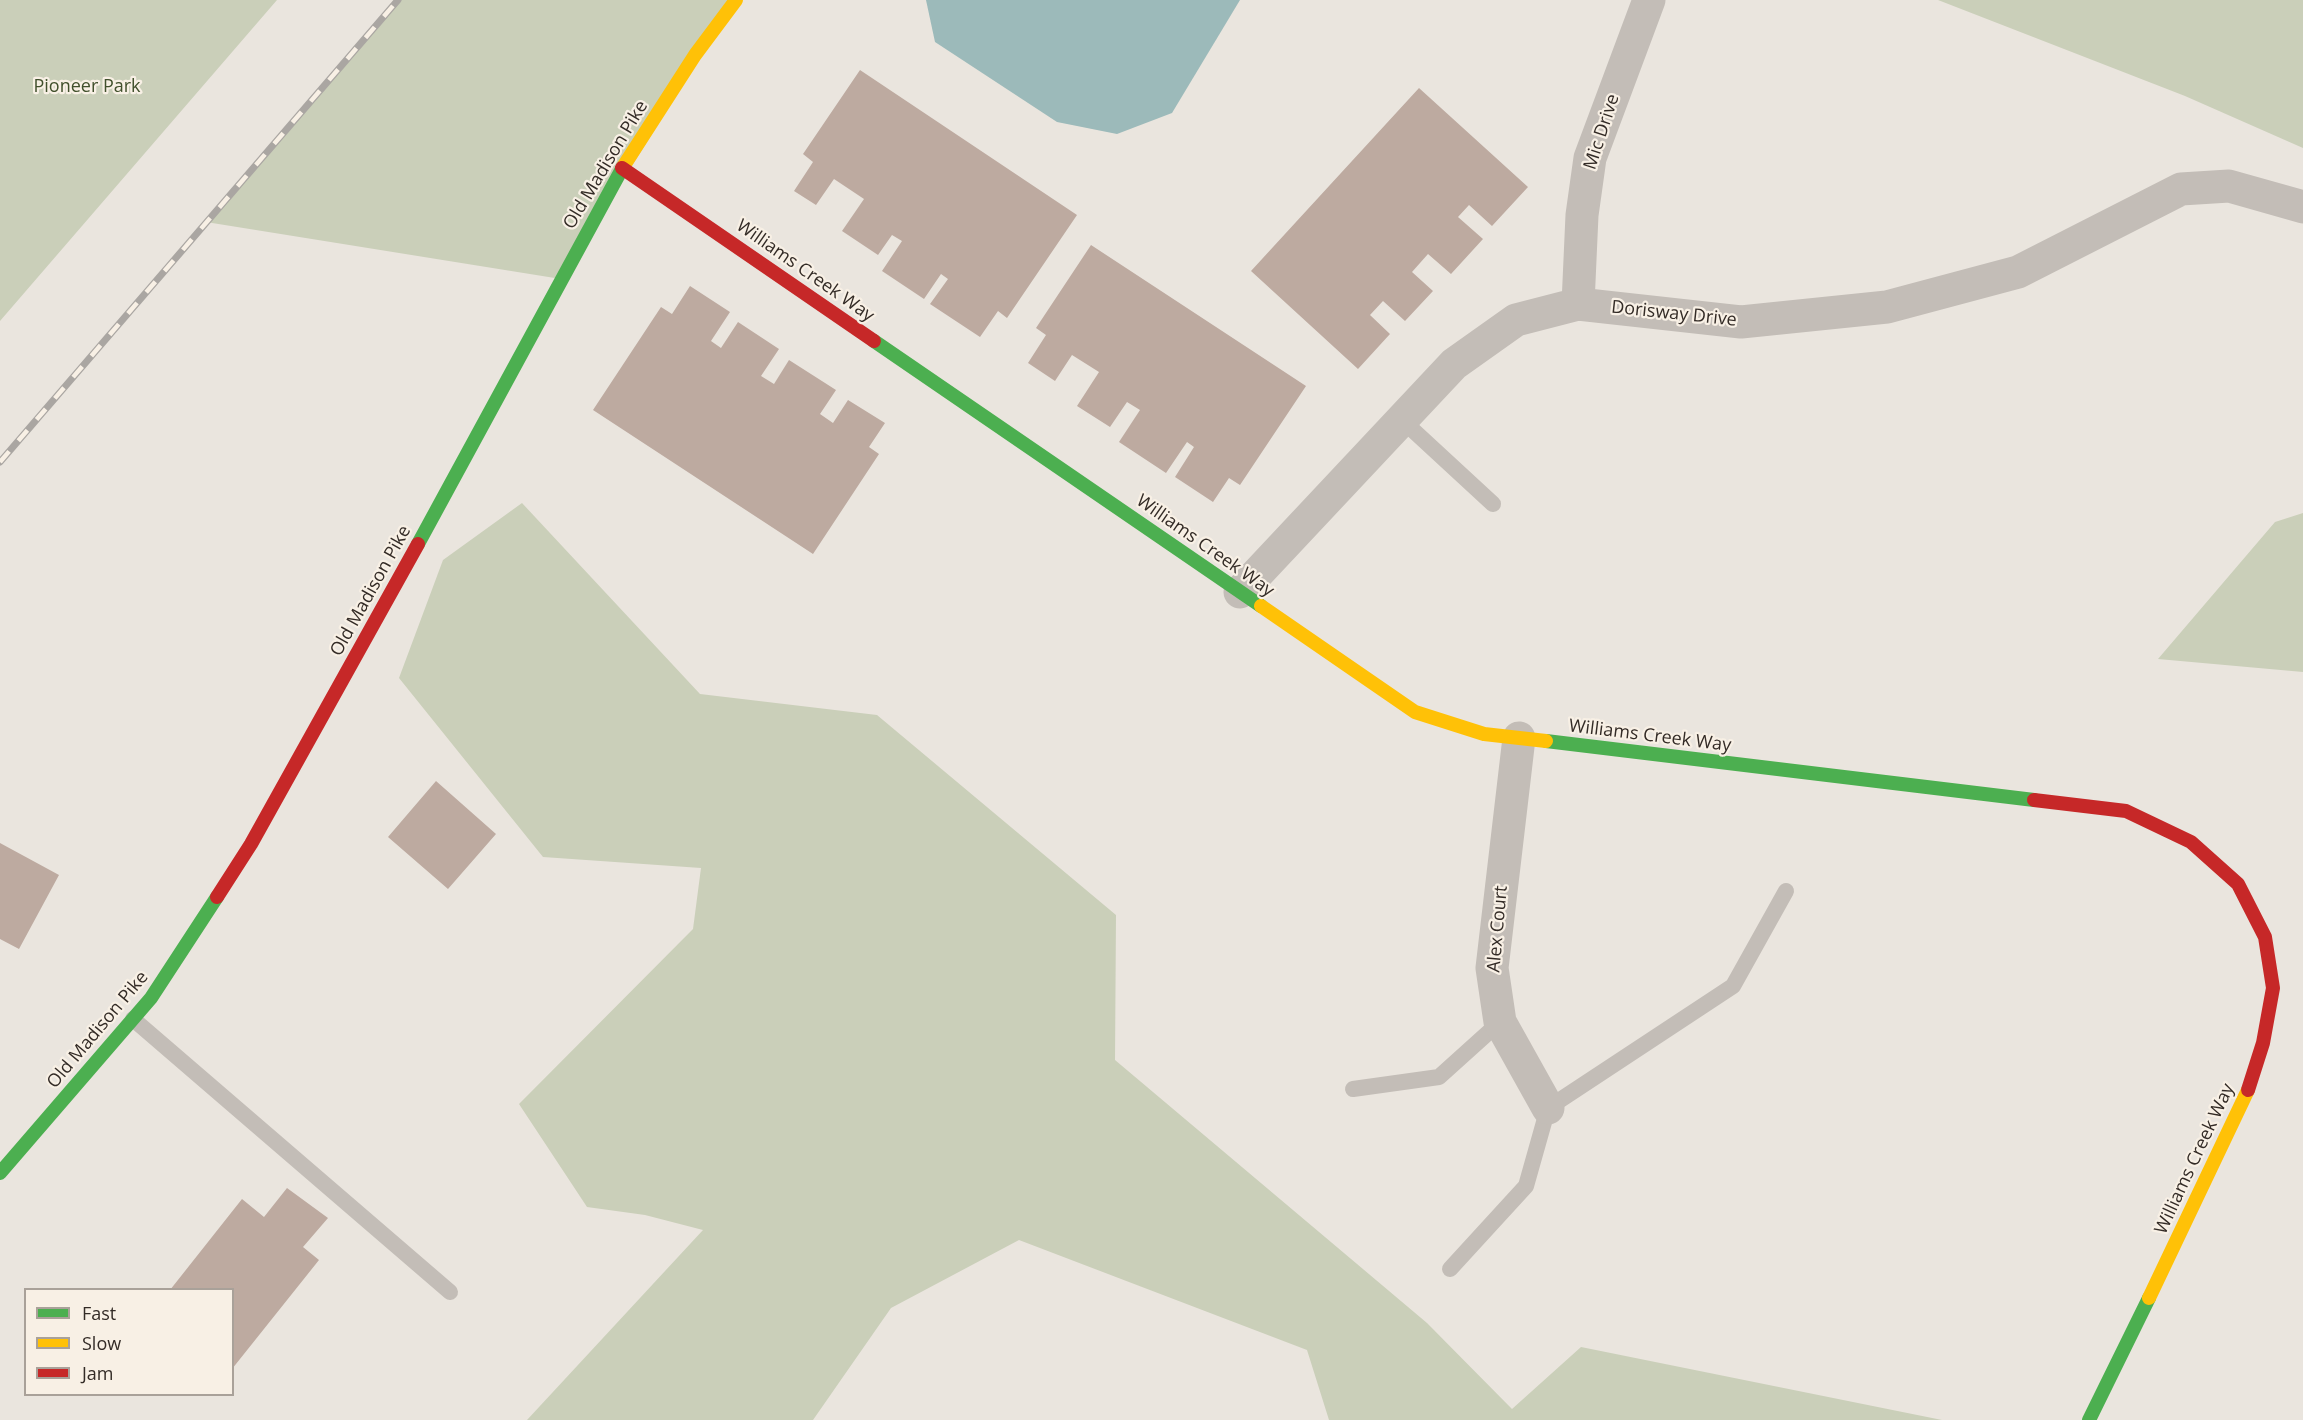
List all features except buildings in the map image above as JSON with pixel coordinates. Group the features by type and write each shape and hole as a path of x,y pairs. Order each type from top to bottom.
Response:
{"street":[{"name":"Old Madison Pike","path":"0,1173 152,998 251,844 404,572 622,168 695,55 736,0"},
{"name":"Mic Drive","path":"1578,304 1582,215 1590,158 1649,0"},
{"name":"Williams Creek Way","path":"622,168 1415,712 1484,734 2126,811 2192,842 2238,884 2265,937 2272,988 2264,1043 2244,1104 2089,1420"},
{"name":"Dorisway Drive","path":"1240,592 1454,364 1516,320 1578,304 1741,322 1887,307 2018,272 2181,189 2229,186 2303,207"},
{"name":"Alex Court","path":"1519,738 1492,968 1500,1022 1548,1108"}],"lane":[{"path":"1402,420 1493,504"},
{"path":"1450,1269 1526,1186 1548,1108 1733,986 1786,891"},
{"path":"133,1019 450,1292"},
{"path":"1353,1089 1439,1077 1500,1022"}],"green space":[{"name":"Pioneer Park","path":"0,0 277,0 0,321"},
{"path":"398,0 736,0 561,279 206,222"},
{"path":"1938,0 2303,0 2303,148 2185,96"},
{"path":"522,503 700,694 877,715 1116,915 1115,1060 1427,1323 1512,1409 1581,1347 1942,1420 1329,1420 1307,1350 1019,1240 891,1308 813,1420 527,1420 703,1230 645,1215 587,1207 519,1104 693,929 701,868 543,857 399,678 443,560"},
{"path":"2303,513 2303,672 2158,659 2275,522"}],"water":[{"path":"926,0 1240,0 1172,113 1117,134 1057,122 935,42"}],"railway":[{"path":"0,462 398,0"}],"traffic: fast":[{"path":"418,544 623,167"},
{"path":"874,341 1261,606"},
{"path":"1546,741 2034,800"},
{"path":"0,1173 151,998 217,897"},
{"path":"2089,1420 2149,1298"}],"traffic: slow":[{"path":"623,167 695,55 736,0"},
{"path":"1261,606 1415,712 1484,734 1546,741"},
{"path":"2149,1298 2248,1090"}],"traffic: jam":[{"path":"622,168 874,341"},
{"path":"217,897 251,844 418,544"},
{"path":"2034,800 2126,811 2191,842 2238,884 2265,937 2273,988 2263,1043 2248,1090"}]}
